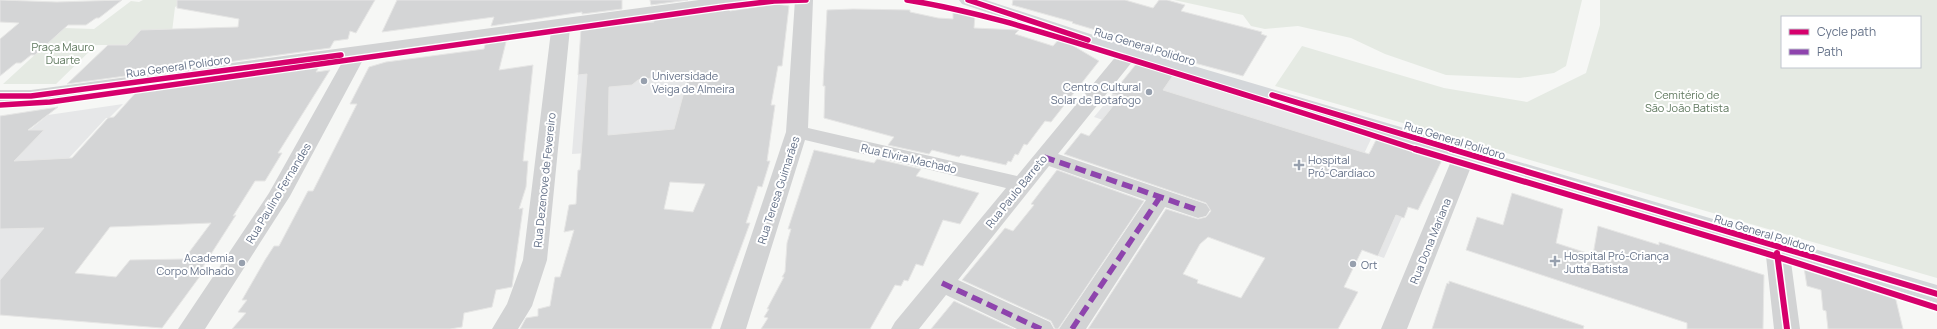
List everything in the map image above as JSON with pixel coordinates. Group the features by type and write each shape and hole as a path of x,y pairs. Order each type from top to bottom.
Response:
{"main road":[{"name":"Rua General Polidoro","path":"968,0 1129,53 1937,294"}],"street":[{"name":"Rua General Polidoro","path":"0,96 31,96 740,0"},
{"name":"Rua Teresa Guimarães","path":"733,329 797,132 804,0"},
{"name":"Rua Dezenove de Fevereiro","path":"504,329 519,306 535,260 561,24"},
{"name":"Rua Paulino Fernandes","path":"191,329 279,196 358,52"},
{"name":"Rua Paulo Barreto","path":"904,329 1129,53"},
{"name":"Rua Elvira Machado","path":"797,132 1021,184"},
{"name":"Rua Dona Mariana","path":"1394,329 1466,154"},
{"path":"1044,157 1198,210"},
{"path":"1072,329 1160,197"},
{"path":"1777,247 1787,329"},
{"path":"942,283 1041,329"}],"shaded area":[{"name":"Universidade Veiga de Almeira","path":"726,11 696,146 572,154 578,75 638,67 640,22"},
{"name":"Hospital Pró-Cardíaco","path":"1173,75 1372,137 1362,158 1402,217 1384,258 1225,202 1245,167 1094,117 1113,94 1152,106"},
{"path":"123,104 109,118 106,118 69,158 106,157 0,280 0,154 48,115"}],"green space":[{"name":"Praça Mauro Duarte","path":"143,0 188,0 175,7 172,32 141,31 127,45 96,45 56,84 3,84 64,28 94,29 131,1 139,2"},
{"path":"1174,0 1582,0 1566,66 1554,73 1520,78 1446,75 1385,54 1351,38 1298,26 1265,29 1251,26 1243,15"},
{"name":"Cemitério de São João Batista","path":"1600,0 1937,0 1937,278 1275,86 1302,46 1444,88 1527,102 1586,73 1600,25"}],"building":[{"path":"0,0 57,2 122,0 99,18 96,18 86,25 68,25 35,55 31,55 21,63 16,63 0,76 0,39 19,23 0,22"},
{"path":"177,0 375,0 356,33 350,31 348,39 334,41 330,48 67,84 108,45 127,45 141,30 238,27 239,19 177,8"},
{"path":"397,0 622,0 622,9 582,14 582,12 491,26 494,17 382,32"},
{"path":"650,0 688,0 651,5"},
{"path":"1013,0 1125,0 1153,8 1159,0 1167,0 1185,5 1181,11 1262,32 1261,34 1267,36 1243,76 1146,50 1150,46 1012,5"},
{"path":"776,4 789,6 782,66 778,66 771,105 775,105 767,161 770,161 762,187 758,186 746,223 750,223 711,329 520,329 526,318 538,316 538,309 550,306 555,277 560,277 574,230 564,232 569,205 576,204 578,170 580,170 587,74 578,75 581,28 622,22 622,25 654,22 653,18 729,8 730,11","holes":["689,73 674,129 608,135 609,87 632,85 638,80","670,182 705,184 693,212 664,209"]},
{"path":"827,10 910,10 910,12 938,18 953,19 953,13 975,14 974,28 1019,30 1015,34 1053,46 1060,38 1099,61 1051,122 1045,121 1027,145 1024,144 1018,155 1015,154 1011,162 1008,161 1006,165 961,155 959,157 932,150 929,154 888,145 894,137 824,118 825,86 823,86"},
{"path":"507,38 499,70 533,65 523,161 528,161 526,187 519,209 523,208 512,287 496,290 492,307 464,313 462,327 450,329 232,329 246,313 238,312 247,300 242,300 265,260 274,246 279,246 308,191 313,191 357,104 350,104 369,67 386,62 484,49 486,41"},
{"path":"1137,63 1174,74 1163,90 1369,154 1377,138 1443,158 1418,210 1408,207 1404,218 1396,215 1378,256 1362,250 1344,287 1358,292 1338,329 1088,329 1166,209 1198,219 1206,217 1211,211 1206,203 1064,154 1081,133 1089,136 1121,96 1112,94","holes":["1208,237 1265,258 1241,298 1197,283 1198,280 1183,274 1200,244"]},
{"path":"321,64 316,72 330,70 278,153 282,153 265,181 255,181 233,216 236,215 202,268 206,268 162,328 0,315 0,280 44,228 0,229 0,116 58,107 28,130 44,130 14,161 72,158 108,118 114,117 139,89","holes":["211,223 184,259 130,260 116,277 75,273 110,227"]},
{"path":"814,150 874,163 877,159 921,169 916,176 979,193 960,224 943,220 923,266 916,264 908,281 904,280 901,286 895,285 870,329 761,329 768,318 764,317 769,309 767,309 784,277 782,277 785,272 787,243 791,229 788,229"},
{"path":"1057,170 1144,201 1058,329 1055,329 1051,321 962,280 1005,228 1013,231 1034,205 1031,204"},
{"path":"1512,193 1563,209 1556,243 1593,255 1598,226 1659,245 1659,242 1764,275 1763,329 1687,329 1687,323 1466,250 1477,217 1503,225"},
{"path":"1804,268 1895,296 1903,329 1828,329 1826,311 1823,310 1821,290 1807,286"},
{"path":"1449,281 1584,326 1583,329 1432,329 1447,283 1449,284"},
{"path":"954,301 1014,329 931,329"}],"marked path":[{"path":"1044,157 1198,210"},
{"path":"1072,329 1160,197"},
{"path":"942,283 1041,329"}],"cycle path":[{"path":"0,105 50,102 724,7 774,1 806,0"},
{"path":"907,0 946,6 1011,23 1312,115 1462,164 1778,257 1937,308"},
{"path":"968,0 1088,40"},
{"path":"0,96 31,96 341,55"},
{"path":"1272,95 1937,294"},
{"path":"1777,253 1787,329"}],"place":[{"name":"Universidade Veiga de Almeira","path":"644,81"},
{"name":"Centro Cultural Solar de Botafogo","path":"1149,92"},
{"name":"Hospital Pró-Cardíaco","path":"1299,165"},
{"name":"Hospital Pró-Criança Jutta Batista","path":"1555,261"},
{"name":"Academia Corpo Molhado","path":"242,263"},
{"name":"Ort","path":"1353,264"}]}
